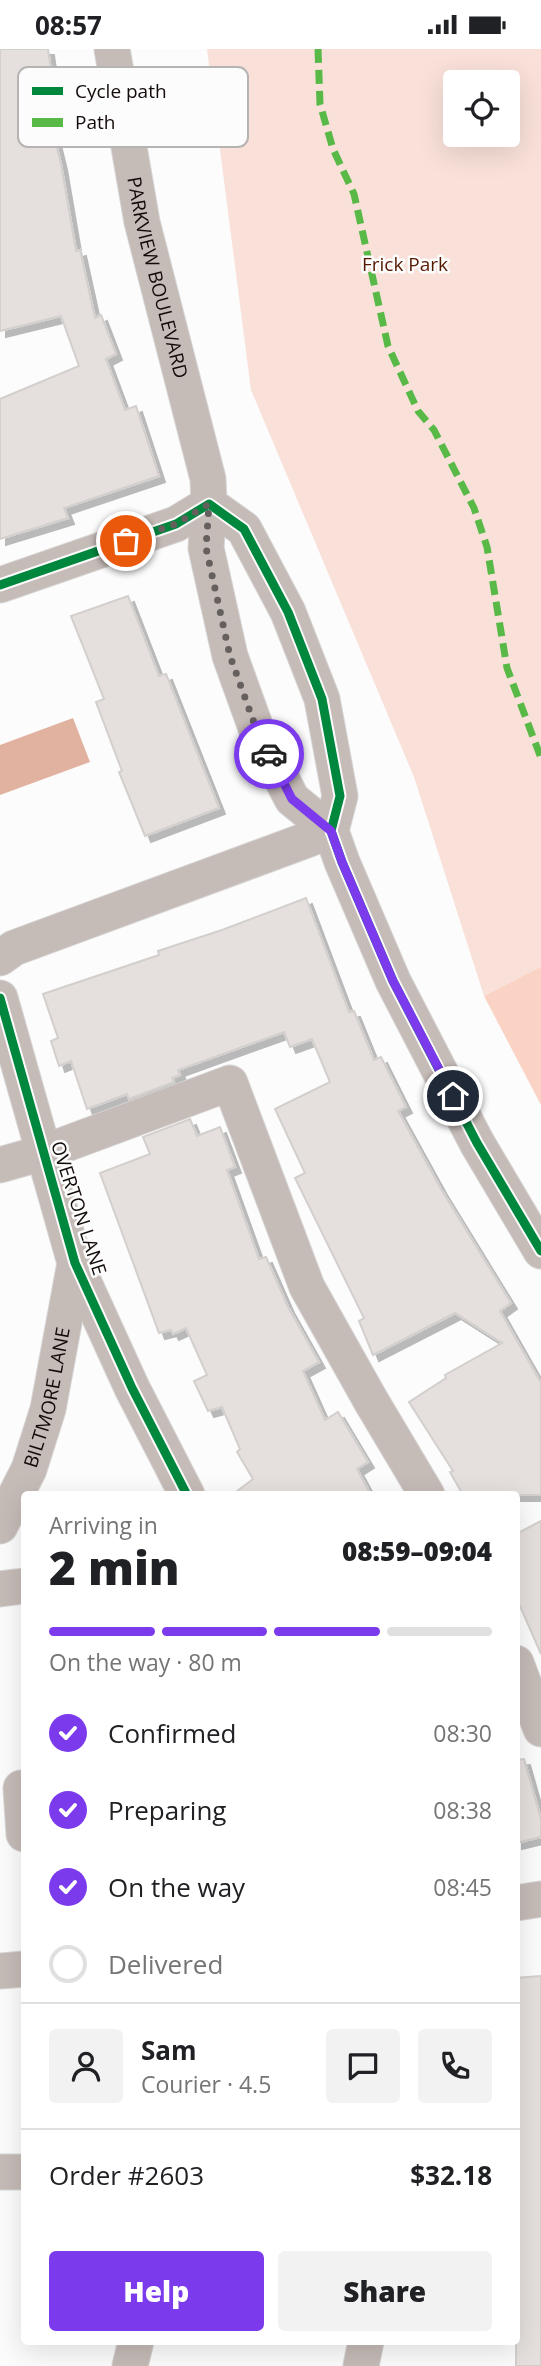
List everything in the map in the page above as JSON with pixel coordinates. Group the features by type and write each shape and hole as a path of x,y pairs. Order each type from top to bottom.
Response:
{"street":[{"name":"PARKVIEW BOULEVARD","path":"112,49 115,67"},
{"name":"PARKVIEW BOULEVARD","path":"129,147 142,222 208,479 206,548 230,656 257,731 292,799 331,831"},
{"path":"0,585 176,524 209,504 244,529 288,612 322,699 340,796 331,831 342,862 393,981 477,1143 541,1251"},
{"path":"0,958 14,948 331,831"},
{"name":"OVERTON LANE","path":"0,998 75,1263 132,1388 185,1491"},
{"path":"0,1165 42,1153 230,1083 307,1287 425,1491"},
{"name":"BILTMORE LANE","path":"0,1526 29,1469 48,1409 75,1263"},
{"path":"0,1590 21,1586"},
{"path":"520,1674 541,1729"},
{"path":"520,1902 541,1899"},
{"path":"0,1971 21,1969"},
{"path":"0,2172 21,2172"},
{"path":"130,2366 135,2345"},
{"path":"361,2366 365,2345"}],"green space":[{"name":"Frick Park","path":"207,49 541,49 541,1022 518,979 484,996 414,777 251,390 220,147 248,147 248,67 209,67"}],"shaded area":[{"path":"73,718 90,762 0,795 0,745"},
{"path":"541,967 541,1105 484,996"}],"building":[{"path":"0,49 48,49 50,67 18,67 18,147 57,147 76,251 80,250 95,318 101,315 116,354 106,359 125,410 136,406 159,476 64,508 68,518 0,539 0,399 79,366 61,316 0,331"},
{"path":"128,596 159,676 166,674 219,808 145,836 119,772 122,771 96,702 104,699 71,616"},
{"path":"306,898 349,1012 354,1011 374,1060 381,1057 406,1107 398,1111 441,1189 511,1303 500,1311 541,1383 541,1495 520,1495 520,1491 461,1491 450,1472 453,1471 409,1402 446,1378 445,1375 502,1343 455,1313 373,1355 359,1321 364,1318 295,1178 305,1173 275,1109 330,1082 312,1039 290,1047 284,1032 178,1070 180,1075 172,1078 174,1082 129,1099 127,1094 87,1109 71,1061 59,1066 51,1041 58,1038 43,994 159,955 158,951"},
{"path":"190,1119 197,1136 220,1127 235,1167 227,1170 259,1259 266,1257 288,1307 319,1362 303,1371 325,1420 338,1412 368,1462 357,1469 369,1491 237,1491 253,1479 237,1452 240,1449 222,1407 208,1411 194,1381 207,1375 186,1328 173,1334 171,1330 159,1333 100,1173 150,1154 143,1137"},
{"path":"541,1521 541,1654 520,1606 520,1532"},
{"path":"524,1759 541,1819 541,1837 520,1842 520,1760"},
{"path":"541,1976 541,2366 516,2366 516,2345 520,2345 520,1978"}],"marked path":[{"path":"318,49 320,104 333,149 354,194 388,346 418,411 434,430 474,508 487,547 507,668 541,758"}],"cycle path":[{"path":"0,585 176,524 209,504 244,529 288,612 322,699 340,796 331,831 342,862 393,981 477,1143 541,1251"},
{"path":"0,998 75,1263 132,1388 185,1491"}],"way so far":[{"path":"126,541 176,524 209,504 206,548 230,656 257,731 269,754"}],"route":[{"path":"269,754 292,799 331,831 393,981 453,1096"}]}
